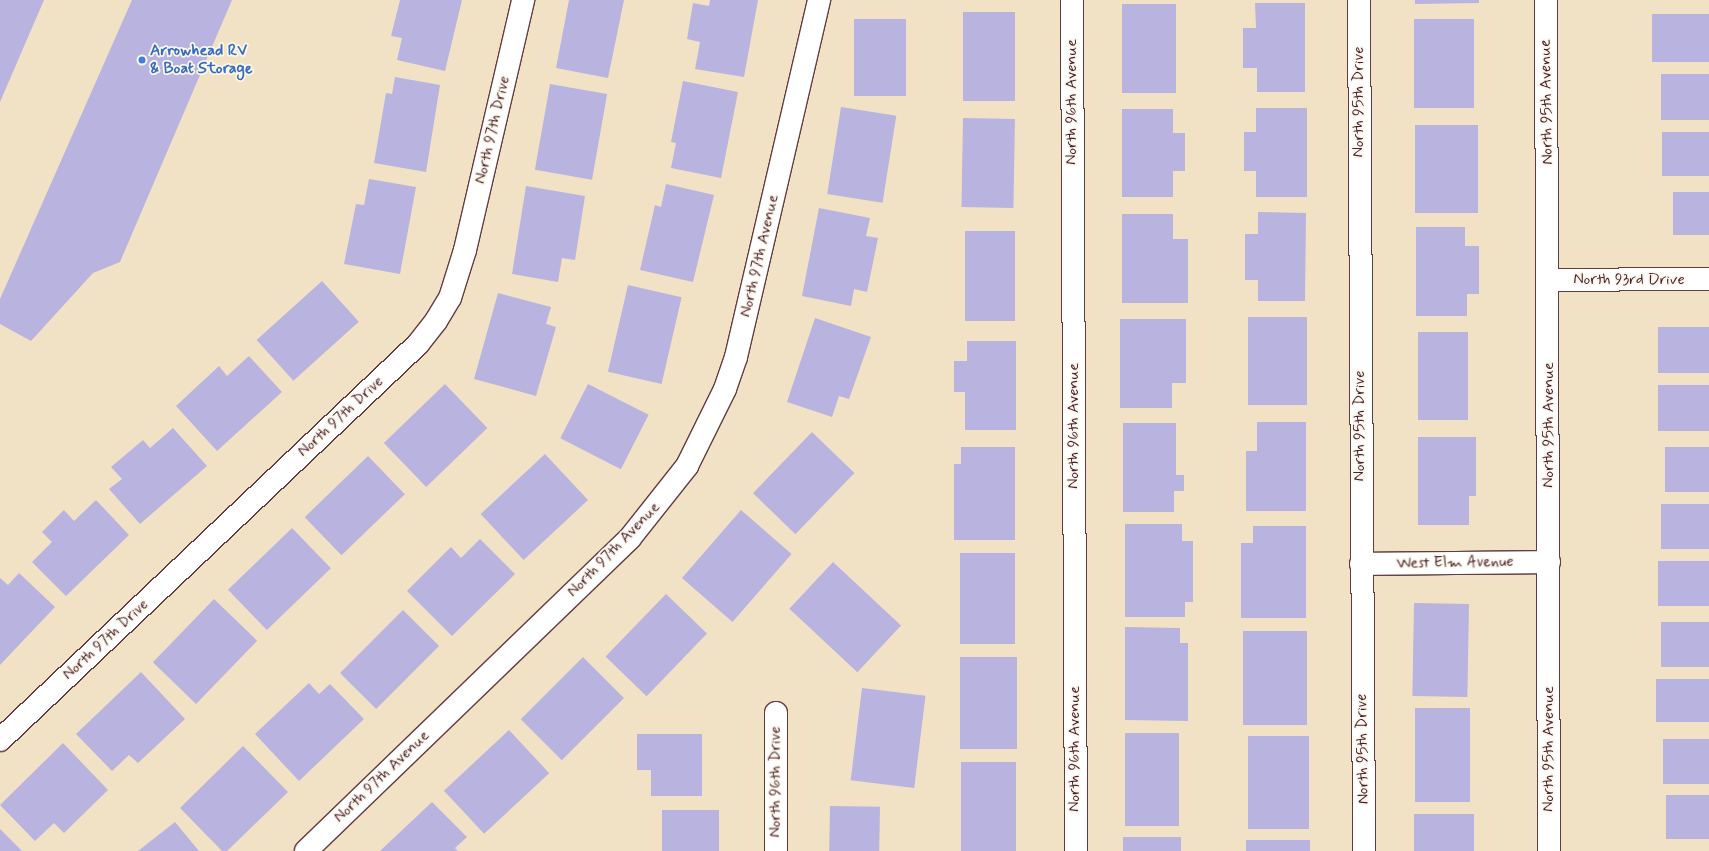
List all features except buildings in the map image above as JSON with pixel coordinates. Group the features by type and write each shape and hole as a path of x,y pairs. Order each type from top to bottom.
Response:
{"street":[{"name":"North 97th Drive","path":"0,740 418,344 436,321 450,298 466,250 522,0"},
{"name":"North 97th Avenue","path":"306,851 630,538 687,466 725,389 736,356 819,0"},
{"name":"North 96th Avenue","path":"1072,0 1076,851"},
{"name":"North 95th Drive","path":"1359,0 1360,564 1364,851"},
{"name":"North 95th Avenue","path":"1546,0 1549,280 1549,851"},
{"name":"North 93rd Drive","path":"1549,280 1709,280"},
{"name":"West Elm Avenue","path":"1360,564 1549,562"},
{"name":"North 96th Drive","path":"776,713 776,851"}],"place":[{"name":"Arrowhead RV & Boat Storage","path":"142,60"}]}
